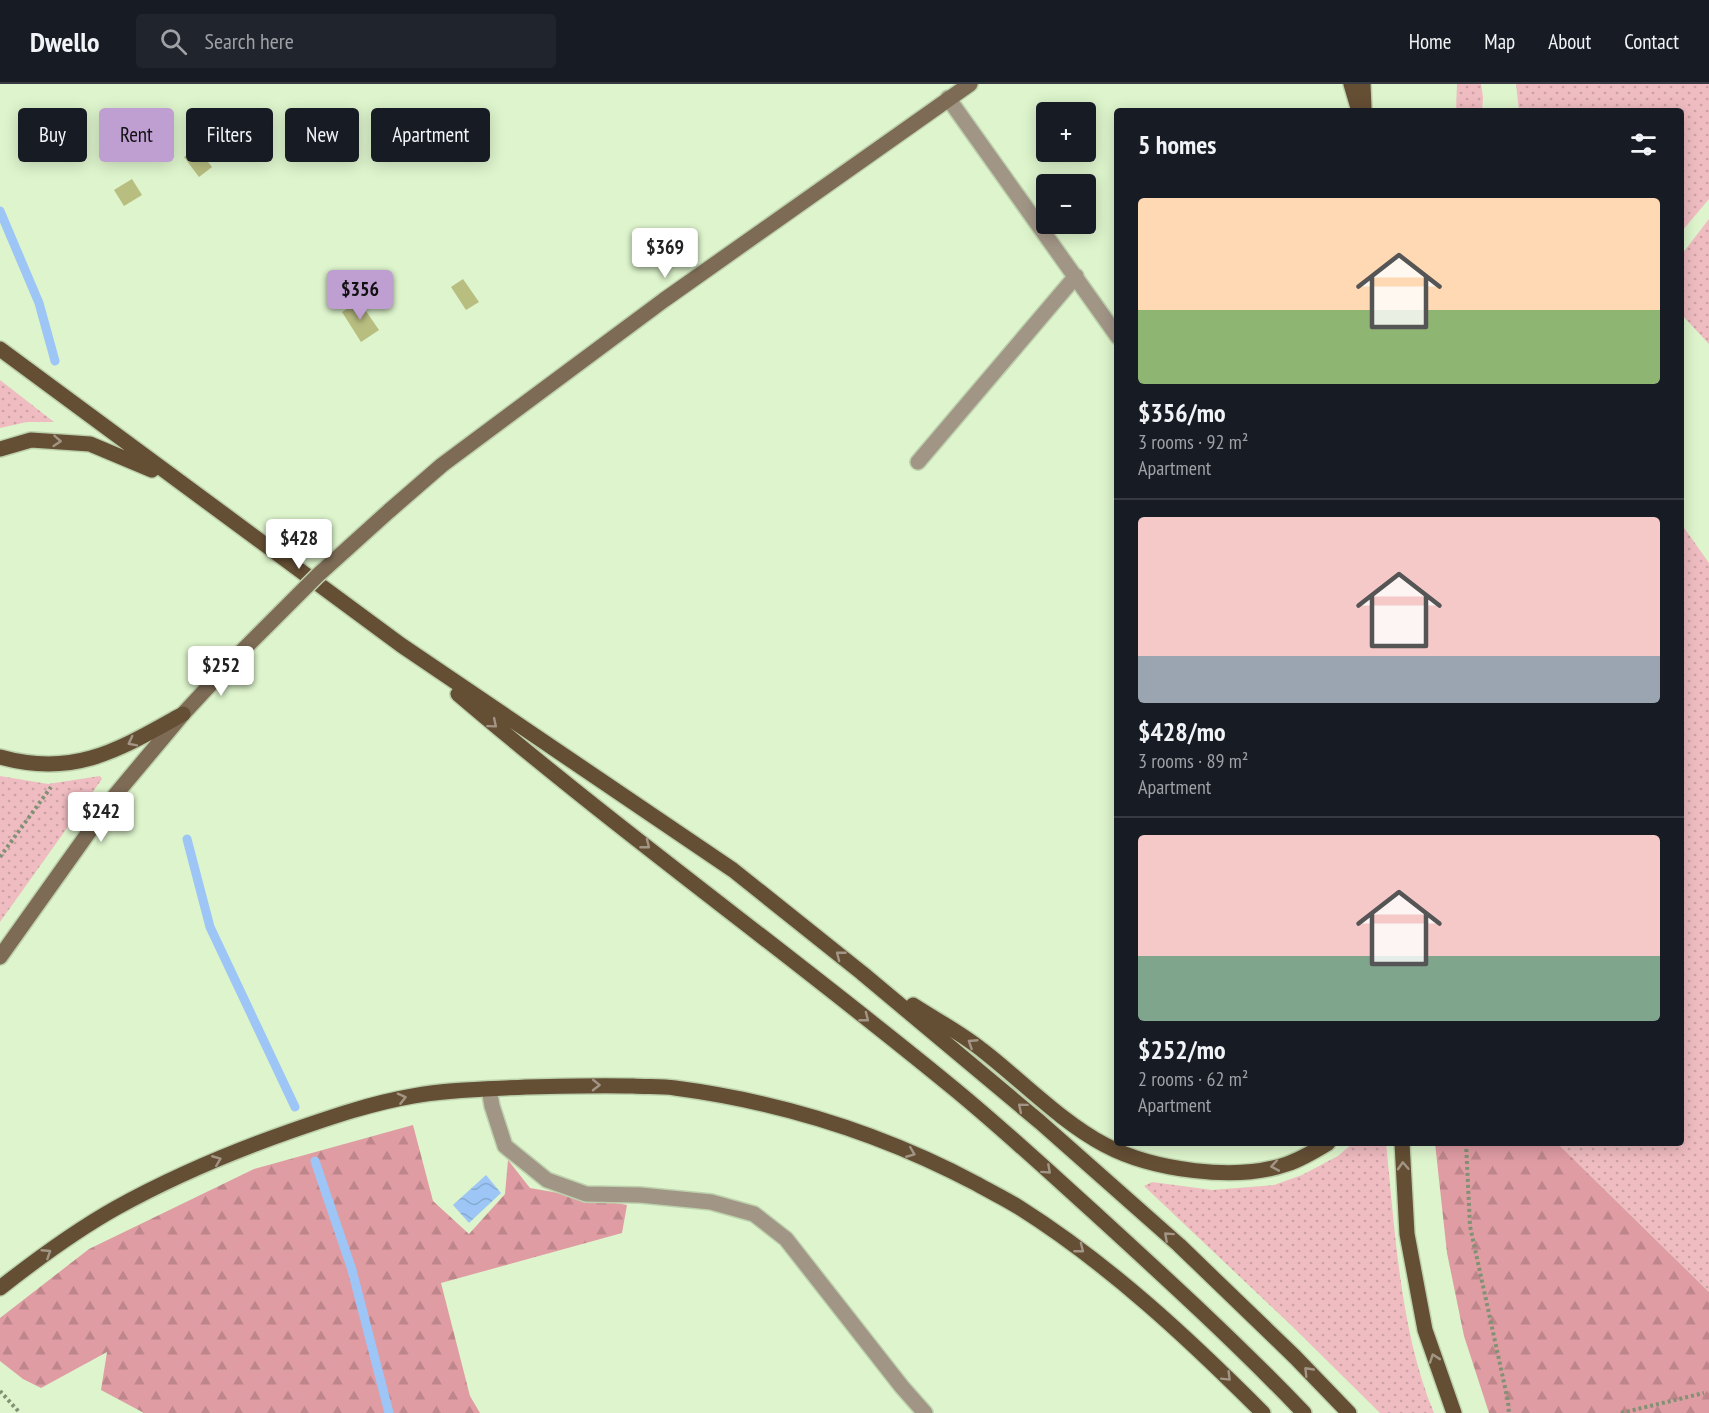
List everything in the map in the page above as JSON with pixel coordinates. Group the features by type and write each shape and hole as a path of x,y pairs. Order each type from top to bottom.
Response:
{"main road":[{"path":"0,957 116,794 183,714 318,575 389,511 442,465 664,300 970,84"},
{"path":"1351,84 1358,108"},
{"path":"1363,84 1364,108"},
{"path":"0,349 401,645 733,870 862,973 1040,1122 1179,1245 1295,1357 1349,1413"},
{"path":"0,449 31,440 90,444 174,479"},
{"path":"401,645 536,761 733,913 948,1084 1160,1272 1304,1413"},
{"path":"0,757 17,762 54,764 86,760 112,752 183,714"},
{"path":"862,973 980,1048 1071,1122 1104,1145 1138,1159 1199,1172 1246,1171 1285,1165 1310,1155 1324,1146"},
{"path":"0,1288 38,1259 115,1209 186,1173 255,1144 334,1116 414,1095 585,1085 672,1087 801,1113 857,1131 938,1164 1018,1206 1072,1243 1129,1287 1199,1349 1263,1413"},
{"path":"1402,1146 1407,1234 1425,1330 1454,1413"}],"lane":[{"path":"948,99 1114,332"},
{"path":"918,462 1076,276"},
{"path":"489,1089 505,1146 547,1180 586,1194 711,1202 754,1214 786,1239 894,1378 925,1413"}],"path":[{"path":"0,857 54,784"},
{"path":"1466,1146 1470,1226 1509,1413"},
{"path":"0,1391 20,1413"},
{"path":"1621,1413 1704,1393"}],"shaded area":[{"path":"1457,84 1481,84 1482,108 1456,108"},
{"path":"1516,84 1709,84 1709,199 1684,229 1684,108 1519,108"},
{"path":"1709,219 1709,344 1684,317 1684,251"},
{"path":"0,380 54,422 27,422 0,428"},
{"path":"1684,528 1709,563 1709,1292 1560,1146 1684,1146"},
{"path":"0,776 48,784 100,776 102,779 0,922"},
{"path":"1350,1146 1386,1146 1396,1245 1406,1315 1413,1349 1434,1413 1380,1413 1144,1186 1152,1182 1212,1190 1274,1185 1302,1175 1338,1156"}],"green space":[{"path":"413,1125 433,1201 469,1234 505,1194 508,1160 530,1188 627,1205 622,1233 441,1283 470,1396 480,1413 144,1413 101,1390 107,1352 41,1388 23,1379 0,1361 0,1318 89,1249 254,1169"},
{"path":"1435,1146 1560,1146 1709,1292 1709,1413 1489,1413 1464,1336 1447,1253"}],"water":[{"path":"486,1175 501,1193 469,1223 453,1205"}],"building":[{"path":"188,162 208,162 212,167 199,177"},
{"path":"132,179 142,195 124,206 114,190"},
{"path":"463,279 479,302 466,310 451,287"},
{"path":"359,301 379,330 361,342 342,312"}],"waterway":[{"path":"0,211 39,303 55,361"},
{"path":"187,839 210,927 295,1107"},
{"path":"315,1161 352,1270 389,1413"}]}
